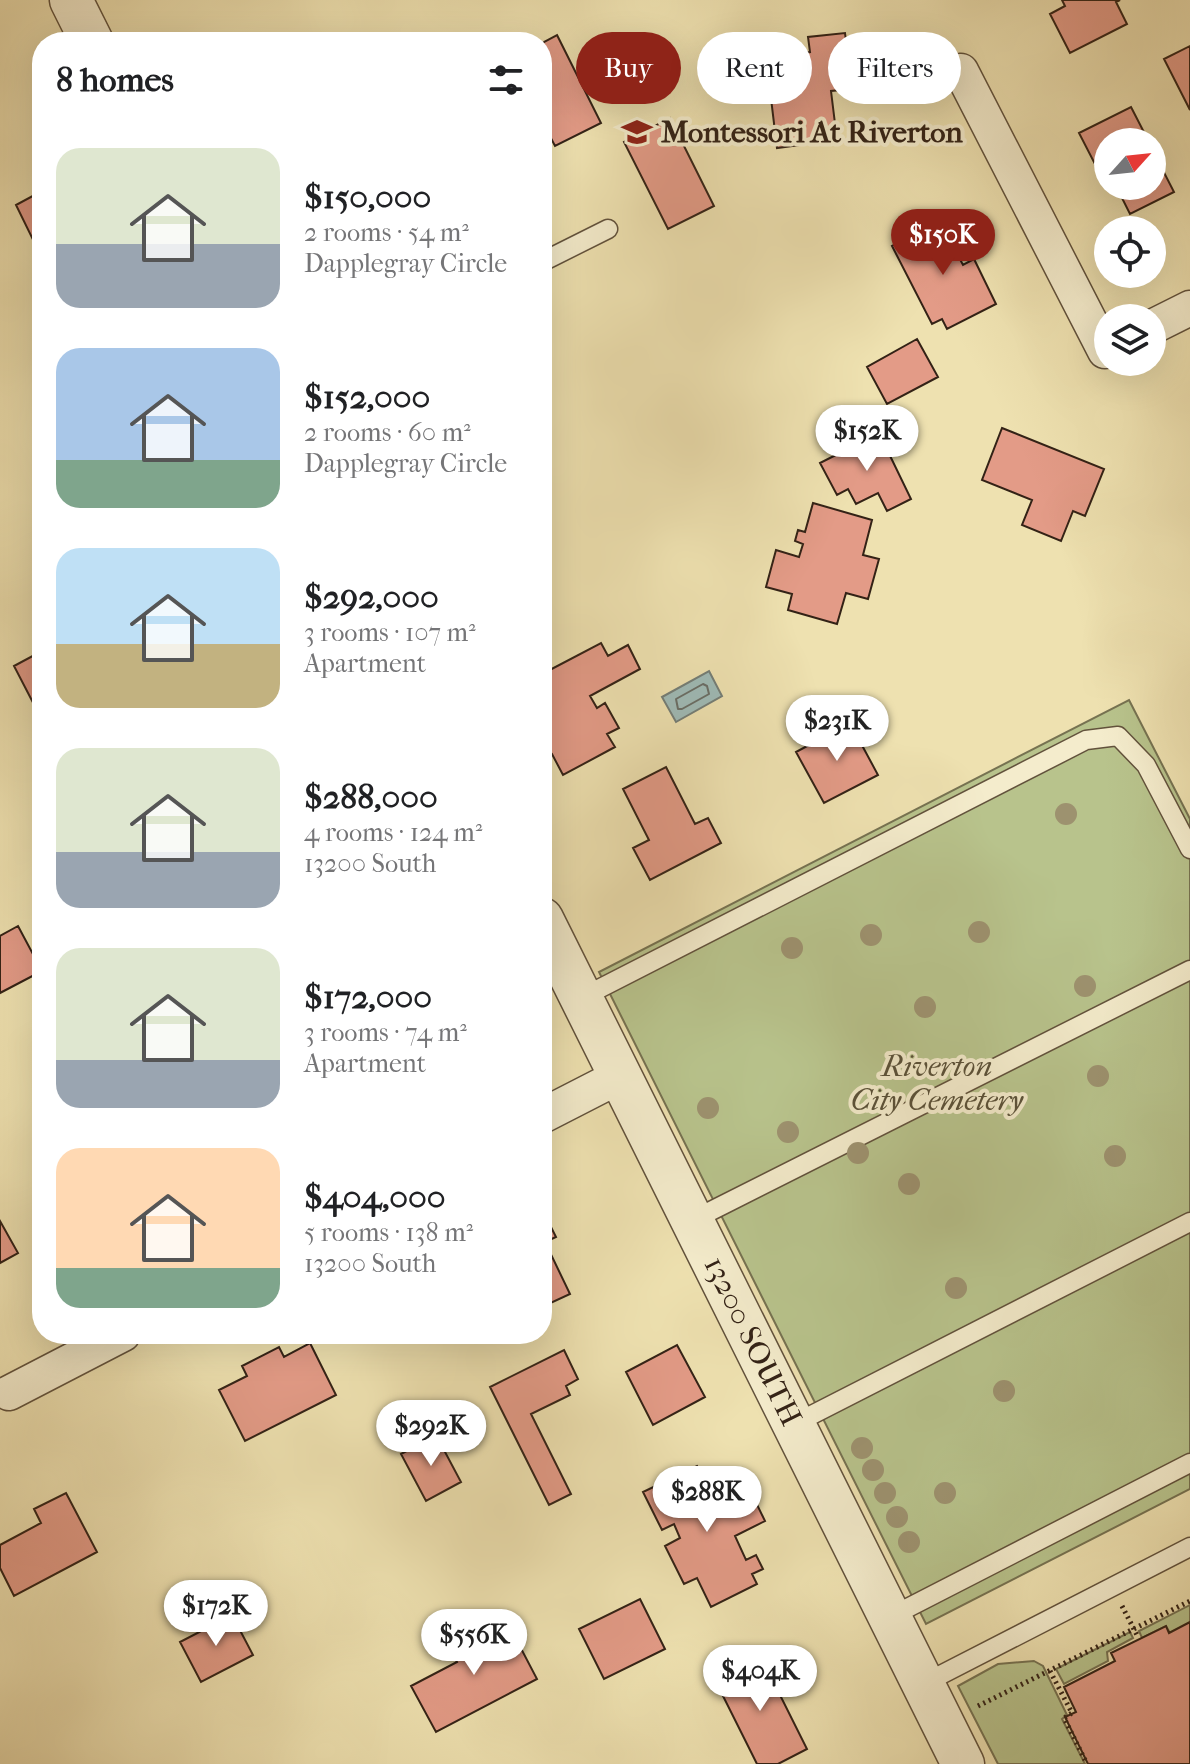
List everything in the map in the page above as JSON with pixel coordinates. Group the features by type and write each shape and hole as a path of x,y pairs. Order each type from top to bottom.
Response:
{"street":[{"path":"71,0 87,32"},
{"path":"961,71 1094,330"},
{"path":"1166,320 1190,308"},
{"name":"13200 SOUTH","path":"552,939 923,1684 954,1761"},
{"path":"552,1111 620,1076"},
{"path":"9,1393 104,1344"}],"lane":[{"path":"552,257 608,229"},
{"path":"581,998 1086,740 1118,736 1146,765 1190,849"},
{"path":"693,1220 1190,970"},
{"path":"794,1424 1190,1222"},
{"path":"890,1617 1190,1463"},
{"path":"923,1684 1190,1547"}],"path":[{"path":"1120,1602 1138,1637"},
{"path":"978,1706 1189,1602"},
{"path":"1050,1671 1072,1713 1064,1718 1087,1764"}],"green space":[{"name":"Riverton City Cemetery","path":"1129,700 1190,819 1190,1489 926,1624 599,972"},
{"path":"1190,1605 1190,1623 1170,1633 1166,1626 1142,1638 1139,1631"},
{"path":"1130,1632 1133,1638 1107,1652 1108,1661 1064,1684 1056,1669"},
{"path":"1034,1661 1043,1666 1067,1715 1062,1719 1085,1764 998,1764 958,1686 998,1664"}],"water":[{"path":"709,671 722,696 676,722 662,697"}],"building":[{"path":"1062,0 1120,0 1116,2 1127,24 1070,53 1050,14 1065,6"},
{"path":"557,35 576,73 576,104 592,104 601,123 555,146 552,140 552,38"},
{"path":"828,35 828,104 833,104 837,140 777,148 772,104 812,104 812,37"},
{"path":"1190,46 1190,110 1164,59"},
{"path":"1131,107 1142,128 1094,128 1094,162 1079,133"},
{"path":"670,118 714,206 668,229 624,142"},
{"path":"1166,176 1174,192 1166,196"},
{"path":"32,196 32,238 16,205"},
{"path":"1123,200 1158,200 1130,214"},
{"path":"940,221 963,265 974,259 996,304 947,329 942,319 932,324 892,246"},
{"path":"917,339 938,377 887,404 867,367"},
{"path":"1002,428 1104,469 1085,516 1073,511 1061,541 1022,525 1032,500 982,480"},
{"path":"879,433 911,499 887,511 878,493 856,504 848,489 837,495 820,463"},
{"path":"813,503 872,520 863,555 879,559 868,599 846,593 837,624 788,610 792,594 766,587 776,550 799,557 803,544 795,541 798,530 805,532"},
{"path":"601,643 608,656 628,645 640,669 590,696 597,708 605,703 619,728 607,734 615,747 563,775 552,754 552,669"},
{"path":"32,656 32,701 14,666"},
{"path":"850,723 878,775 824,803 796,752"},
{"path":"666,767 695,824 708,818 721,843 650,880 633,848 649,840 623,789"},
{"path":"18,926 32,952 32,976 0,993 0,936"},
{"path":"0,1221 18,1253 0,1263"},
{"path":"552,1257 570,1294 552,1302"},
{"path":"310,1344 336,1395 245,1441 219,1390 247,1376 242,1366 279,1347 284,1357"},
{"path":"677,1345 705,1397 653,1425 626,1372"},
{"path":"564,1350 578,1379 566,1386 570,1395 531,1414 571,1494 549,1505 490,1387"},
{"path":"436,1435 461,1482 426,1501 401,1454"},
{"path":"697,1466 715,1502 748,1486 765,1521 735,1536 746,1560 756,1555 763,1569 752,1574 757,1584 711,1607 697,1578 684,1584 665,1546 680,1538 674,1524 662,1530 643,1492"},
{"path":"66,1493 97,1552 14,1596 0,1568 0,1545 41,1523 34,1509"},
{"path":"640,1599 665,1649 604,1679 579,1629"},
{"path":"232,1615 253,1655 201,1682 180,1642"},
{"path":"497,1621 506,1639 514,1635 537,1679 436,1732 411,1686 457,1662 449,1646"},
{"path":"1190,1622 1190,1764 1088,1764 1065,1717 1076,1712 1064,1687 1115,1661 1111,1653 1166,1626 1169,1633"},
{"path":"760,1655 807,1749 778,1764 757,1764 714,1678"}],"place":[{"name":"Montessori At Riverton","path":"637,132"}]}
